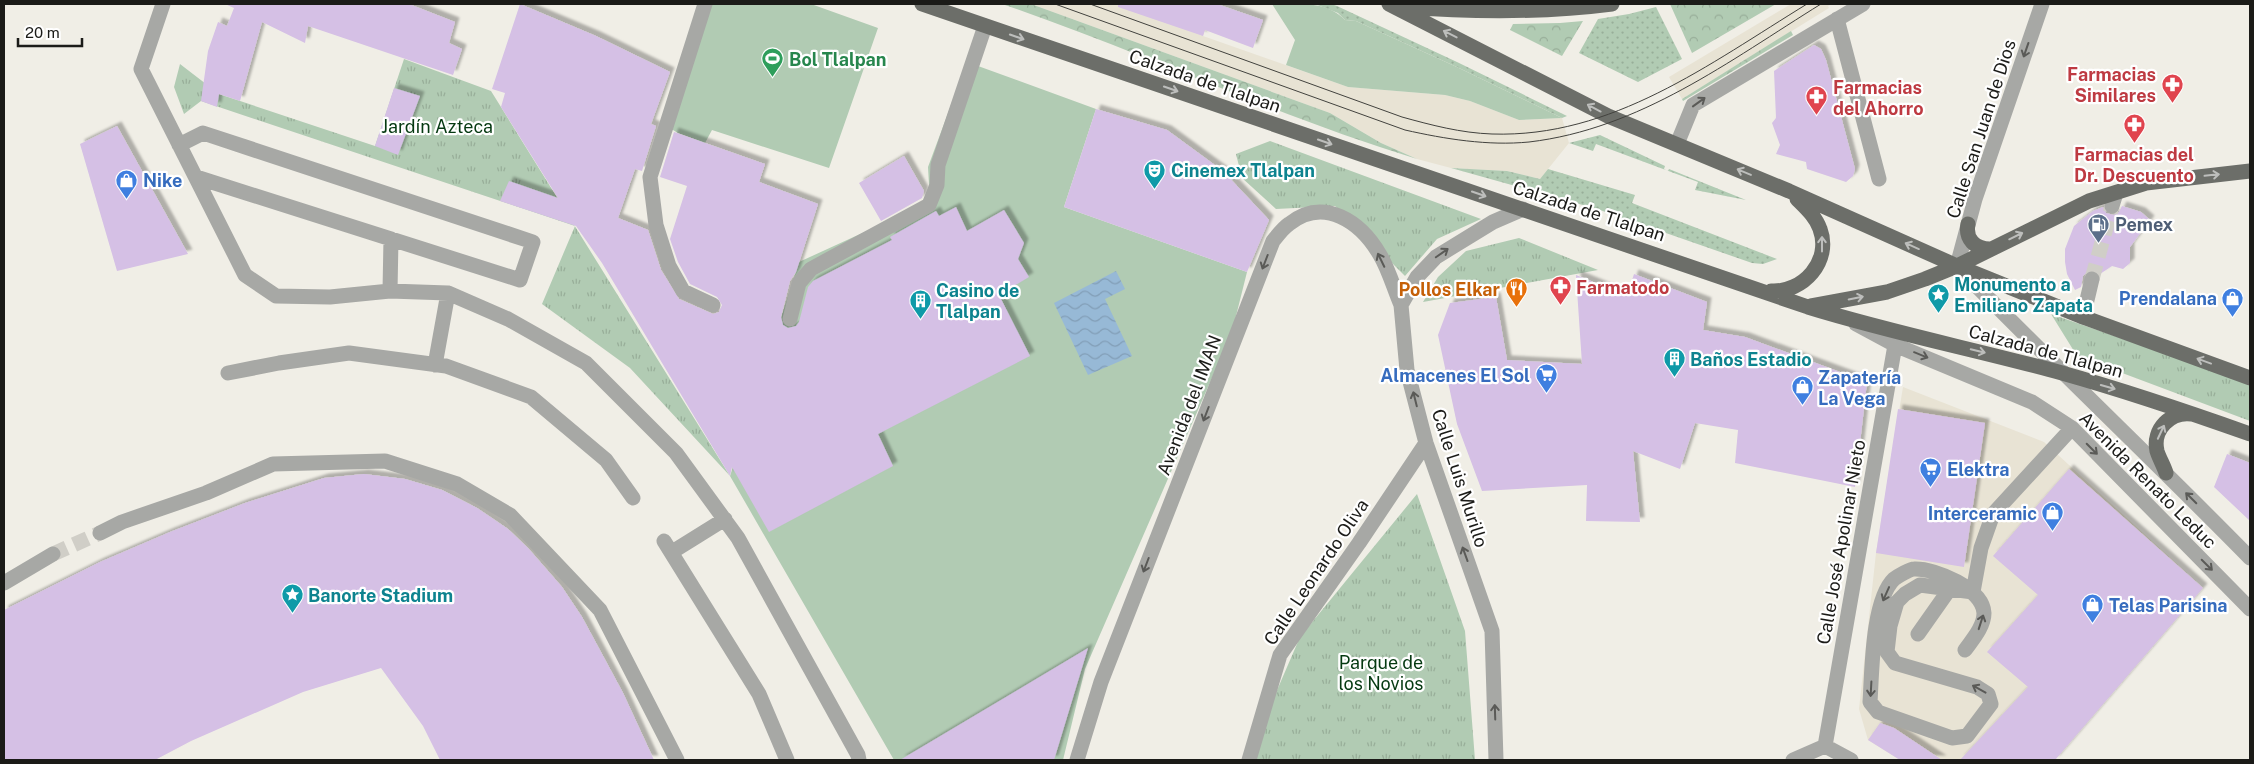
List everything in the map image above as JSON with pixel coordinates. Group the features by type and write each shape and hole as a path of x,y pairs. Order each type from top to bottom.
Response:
{"main road":[{"name":"Calzada de Tlalpan","path":"922,4 1766,291 1808,307 2062,373 2250,434"},
{"path":"1393,5 1460,11 1535,10 1612,4"},
{"path":"1393,5 1608,116 1789,191 1957,266 2083,317 2250,378"},
{"path":"1808,307 1887,292 1957,266 2089,201 2114,199 2146,183 2250,171"},
{"path":"1766,291 1790,289 1800,284 1810,276 1821,256 1821,232 1816,221 1789,191"},
{"path":"1968,224 1967,230 1970,240 1979,248 1990,249"},
{"path":"2166,473 2157,451 2156,442 2159,431 2166,421 2173,416 2180,414 2196,415"}],"street":[{"path":"163,4 140,69 245,275 276,296 330,297 390,291 448,293 508,319 586,363 676,453 725,519 743,546 858,755 859,760"},
{"path":"705,4 650,177 656,225 669,266 684,291 713,305"},
{"path":"1677,144 1693,105 1863,4"},
{"name":"Calle San Juan de Dios","path":"1957,266 1968,224 2042,4"},
{"path":"1837,19 1879,179"},
{"path":"790,319 799,283 811,269 929,205 937,185 938,165 985,26"},
{"path":"179,145 203,133 533,242 520,280 196,177"},
{"path":"1401,305 1417,277 1436,257 1493,222 1522,209"},
{"name":"Avenida del IMAN","path":"1077,760 1101,682 1273,241 1289,224 1307,215 1326,212 1341,215 1362,232 1380,254 1401,305"},
{"path":"390,291 391,239"},
{"name":"Avenida Renato Leduc","path":"1957,266 2062,373 2166,473 2250,558"},
{"path":"2083,317 2092,279"},
{"path":"435,365 448,293"},
{"name":"Calle Luis Murillo","path":"1401,305 1407,370 1426,442 1492,630 1496,760"},
{"name":"Avenida Renato Leduc","path":"1846,318 1895,345 2032,402 2072,428 2250,609"},
{"name":"Calle José Apolinar Nieto","path":"1825,746 1895,345"},
{"path":"228,373 279,363 349,353 446,366 531,397 606,460 633,498"},
{"path":"1973,592 1981,548 1993,514 2072,428"},
{"name":"Calle Leonardo Oliva","path":"1249,760 1280,655 1359,543 1426,442"},
{"path":"100,533 122,522 206,493 273,464 385,461 457,484 510,515 600,610 677,760"},
{"path":"725,519 668,546 759,694 787,760"},
{"path":"4,583 53,554"},
{"path":"1895,663 1887,652 1884,625 1884,595 1894,579 1913,569 1942,584 1973,592 1980,601 1984,613 1981,626 1965,650"},
{"path":"1918,634 1942,584"},
{"path":"1872,669 1882,662 1895,663 1977,686 1988,694 1992,704 1967,736 1952,738 1878,712 1870,702 1872,654 1884,625"},
{"path":"1793,760 1825,746 1850,760"}],"shaded area":[{"path":"1031,4 1214,4 1203,36 1348,87 1445,95 1470,101 1519,120 1562,118 1569,143 1540,179 1507,171 1451,168 1417,159 1381,143 1330,113"},
{"path":"1791,4 1832,4 1828,6 1829,8 1682,99 1669,77"},
{"path":"1903,387 2044,442 2203,588 2055,760 1900,760 1868,740 1859,709 1876,553"}],"green space":[{"name":"Bol Tlalpan","path":"710,4 811,4 878,28 829,168 712,130 705,143 678,133 668,127"},
{"path":"1002,4 1031,4 1330,113 1381,143 1417,159 1364,142 1261,104 1106,42"},
{"path":"1272,4 1311,4 1329,9 1345,20 1356,21 1562,118 1519,120 1470,101 1445,95 1348,87 1286,65 1295,40"},
{"path":"1315,4 1337,6 1567,116 1562,118 1459,68 1356,21 1345,20 1338,13"},
{"path":"1670,4 1776,4 1692,53"},
{"path":"1656,7 1682,59 1638,82 1579,53 1598,19"},
{"path":"1583,21 1562,56 1510,30 1513,24"},
{"path":"1791,31 1793,35 1683,101 1682,99"},
{"name":"Jardín Azteca","path":"404,59 491,91 575,226 201,101 184,114 174,87 180,64 219,94 375,146"},
{"path":"967,62 1096,109 1064,207 1247,272 1232,332 1085,669 1063,760 894,760 730,476 799,262 930,202 928,167"},
{"path":"1600,135 1665,166 1664,169 1596,144 1593,151 1569,143"},
{"path":"1270,141 1481,219 1437,239 1405,276 1335,206 1276,209 1242,178 1236,154"},
{"path":"1451,168 1507,171 1540,179 1548,169 1635,195 1632,203 1777,259 1763,264 1752,263 1597,209"},
{"path":"1669,169 1746,200 1695,190 1698,182 1668,171"},
{"path":"575,226 730,476 630,368 542,304"},
{"path":"1519,238 1598,270 1423,302 1438,277 1466,251"},
{"path":"2051,314 2250,383 2250,421 2077,356"},
{"name":"Parque de los Novios","path":"1417,494 1465,631 1475,760 1247,760 1300,637"}],"water":[{"path":"1116,271 1125,289 1105,299 1132,356 1088,375 1054,303"}],"building":[{"path":"225,4 409,4 455,22 449,43 462,49 453,75 308,26 305,43 262,22 240,101 219,94 217,107 201,101 208,51 218,22 227,26 234,8"},
{"path":"520,4 596,36 670,72 651,124 656,126 642,171 635,169 618,218 648,230 661,270 679,299 713,314 719,312 722,305 717,297 690,284 678,262 670,239 687,186 660,177 674,132 765,164 759,182 818,204 796,272 790,281 781,317 783,325 788,328 796,326 799,322 808,287 813,281 892,240 890,237 936,211 939,216 956,207 967,231 1004,210 1024,243 1018,259 1029,277 999,295 1030,356 878,434 893,466 769,532 732,467 730,476 602,263 576,226 500,201 509,181 558,198 501,107 505,93 492,89"},
{"path":"1118,4 1217,4 1263,20 1253,48 1205,30 1203,36 1118,7"},
{"path":"1814,45 1821,49 1826,60 1855,169 1853,176 1846,182 1807,169 1806,162 1776,154 1780,145 1772,123 1776,118 1774,71"},
{"path":"394,88 420,96 398,155 375,146"},
{"name":"Cinemex Tlalpan","path":"1096,109 1167,130 1223,171 1269,220 1247,272 1064,207"},
{"name":"Nike","path":"117,126 188,254 117,271 80,144"},
{"path":"904,156 924,191 922,198 881,221 859,183"},
{"name":"Pemex","path":"2122,206 2141,212 2150,220 2130,247 2130,263 2123,269 2112,266 2100,274 2095,270 2089,270 2083,276 2081,287 2075,290 2067,274 2065,262 2065,249 2074,226 2093,211 2103,207 2106,213 2114,215 2119,212"},
{"path":"1634,274 1707,302 1703,330 1745,337 1867,382 1855,487 1735,463 1738,430 1695,423 1680,469 1633,451 1640,522 1586,521 1587,485 1482,491 1457,424 1438,335 1450,303 1496,297 1507,360 1582,364 1576,275 1627,296"},
{"name":"Elektra","path":"1898,409 1985,423 1964,567 1876,553"},
{"path":"2227,454 2250,463 2250,521 2214,487"},
{"name":"Telas Parisina","path":"2069,469 2203,588 2055,760 1960,760 2028,687 1987,652 2038,595 1993,556"},
{"name":"Banorte Stadium","path":"364,474 405,479 442,490 477,508 508,529 528,548 562,587 582,617 623,693 654,760 440,760 423,726 381,668 303,692 191,741 155,760 4,760 4,610 100,562 245,503 324,478"},
{"path":"1088,648 1054,760 900,760 1016,691"},
{"path":"1880,723 1894,728 1942,760 1900,760 1868,740"}],"tunnel":[{"path":"2092,279 2112,206"},
{"path":"53,554 100,533"}],"tram line":[{"path":"1055,4 1405,130 1451,139 1498,143 1529,142 1570,135 1609,123 1646,108 1682,90 1821,4"},
{"path":"1090,4 1402,117 1435,126 1492,134 1536,132 1578,124 1619,110 1658,93 1696,73 1807,4"}],"place":[{"name":"Bol Tlalpan","path":"773,78"},
{"name":"Farmacias Similares","path":"2172,103"},
{"name":"Farmacias del Ahorro","path":"1817,116"},
{"name":"Farmacias del Dr. Descuento","path":"2134,143"},
{"name":"Cinemex Tlalpan","path":"1155,189"},
{"name":"Nike","path":"127,199"},
{"name":"Pemex","path":"2099,243"},
{"name":"Farmatodo","path":"1560,306"},
{"name":"Pollos Elkar","path":"1516,308"},
{"name":"Monumento a Emiliano Zapata","path":"1938,313"},
{"name":"Prendalana","path":"2233,317"},
{"name":"Casino de Tlalpan","path":"920,319"},
{"name":"Baños Estadio","path":"1674,378"},
{"name":"Almacenes El Sol","path":"1546,394"},
{"name":"Zapatería La Vega","path":"1802,406"},
{"name":"Elektra","path":"1931,488"},
{"name":"Interceramic","path":"2053,532"},
{"name":"Banorte Stadium","path":"292,614"},
{"name":"Telas Parisina","path":"2093,624"}]}
